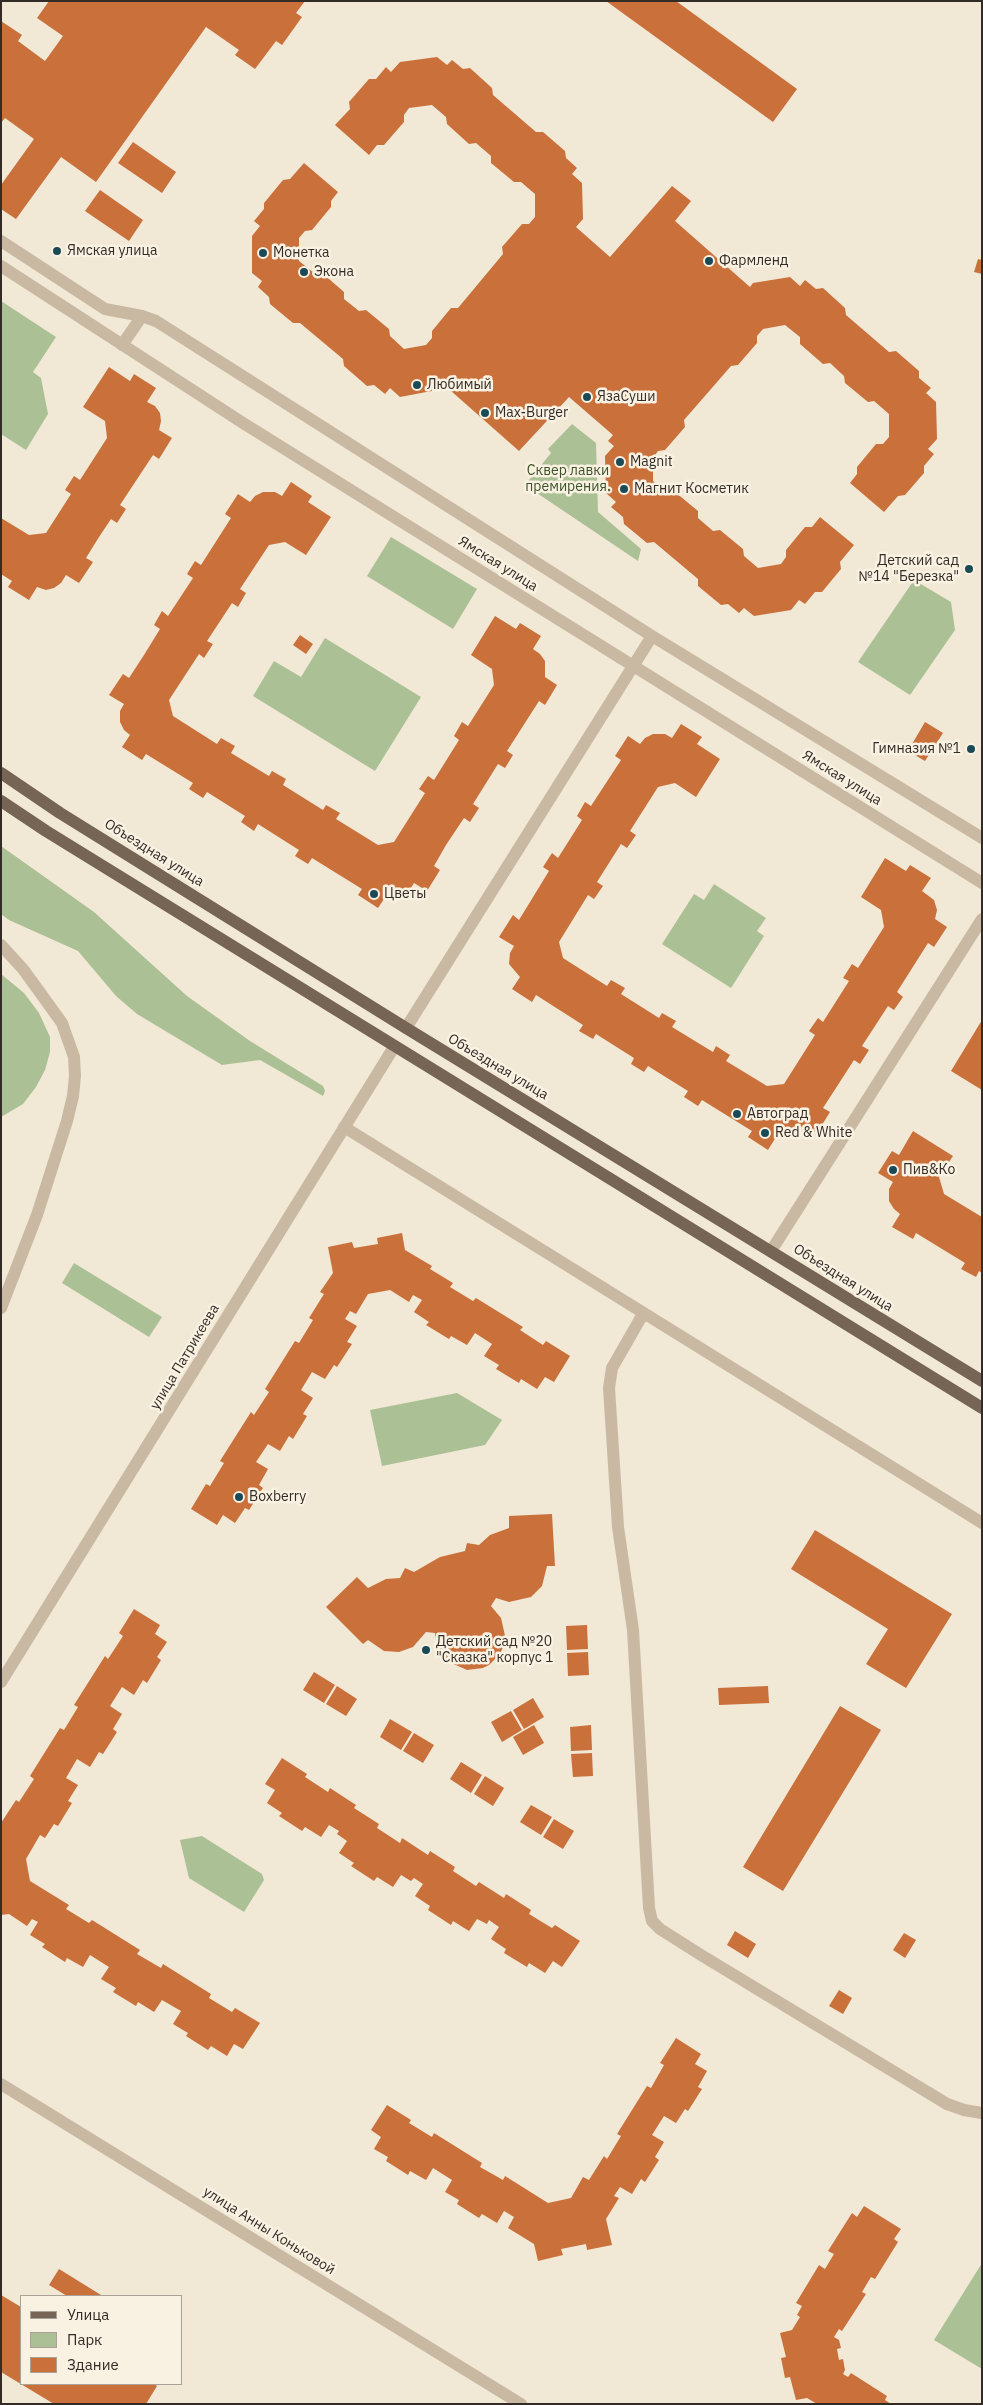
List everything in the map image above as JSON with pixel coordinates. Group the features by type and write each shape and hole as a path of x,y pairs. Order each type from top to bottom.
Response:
{"main road":[{"name":"Объездная улица","path":"1,773 60,813 406,1028 982,1382"},
{"path":"1,801 46,831 394,1047 982,1408"},
{"path":"394,1047 406,1028"},
{"path":"759,1270 771,1251"}],"street":[{"name":"Ямская улица","path":"1,241 105,309 142,316 156,321 652,636 982,838"},
{"name":"Ямская улица","path":"1,266 122,345 982,883"},
{"path":"122,345 142,316"},
{"path":"406,1028 652,636"},
{"path":"771,1251 982,919"},
{"path":"1,945 24,969 62,1023 74,1057 75,1076 73,1096 67,1121 40,1207 1,1308"},
{"name":"улица Патрикеева","path":"1,1682 394,1047"},
{"path":"344,1127 982,1523"},
{"path":"644,1314 612,1368 609,1388 618,1528 633,1630 649,1908 652,1921 660,1929 701,1955 948,2104 964,2110 982,2113"},
{"name":"улица Анны Коньковой","path":"1,2084 521,2404"}],"green space":[{"path":"1,301 56,337 33,372 41,378 48,414 26,450 1,434"},
{"name":"Сквер лавки премирения.","path":"572,424 596,443 598,512 641,549 638,561 525,485 551,453 548,449"},
{"path":"391,537 477,589 453,629 367,576"},
{"path":"914,580 951,602 955,630 910,695 858,662"},
{"path":"325,638 421,697 375,771 253,696 274,661 301,677"},
{"path":"1,846 94,912 187,996 250,1041 323,1086 325,1091 323,1096 260,1060 222,1065 137,1014 116,996 78,951 9,920 1,914"},
{"path":"714,884 766,918 757,931 764,936 731,988 662,944 694,894 704,900"},
{"path":"1,974 24,993 39,1013 50,1037 50,1052 45,1070 36,1087 23,1104 1,1117"},
{"path":"74,1263 162,1317 149,1337 62,1283"},
{"path":"457,1393 502,1420 485,1445 382,1466 370,1410"},
{"path":"202,1836 262,1874 264,1880 244,1912 189,1878 180,1840"},
{"path":"982,2263 982,2369 934,2340"}],"building":[{"path":"49,1 305,1 296,13 302,17 282,45 276,41 255,69 235,55 239,50 206,27 96,182 61,157 16,219 1,209 1,185 34,139 5,118 1,123 1,21 22,35 18,41 45,61 63,36 37,18"},
{"path":"606,1 676,1 797,89 773,122"},
{"path":"437,57 447,65 452,60 463,69 470,68 492,88 493,95 536,132 543,132 565,151 566,158 577,168 572,174 582,183 583,219 576,227 610,257 672,186 691,201 675,221 750,287 753,283 790,277 800,286 805,280 816,289 823,288 845,308 846,315 889,352 896,351 919,371 919,378 931,388 926,393 936,402 937,439 928,449 934,454 924,466 924,473 905,495 898,496 884,512 850,483 857,474 857,467 876,444 883,444 889,437 889,414 874,401 868,402 845,383 844,376 830,363 823,364 800,344 800,337 785,325 763,329 757,336 757,343 738,365 731,366 684,420 685,427 665,450 658,451 653,458 653,481 668,493 675,492 698,511 698,518 713,531 720,530 743,549 744,556 758,568 781,564 786,557 786,550 805,527 812,527 820,517 854,545 840,562 841,569 822,592 815,592 805,604 799,600 791,610 754,616 744,608 739,613 728,604 721,605 698,586 698,579 654,542 647,543 624,524 623,517 611,507 616,502 606,493 605,456 614,446 608,441 613,435 569,397 519,451 442,383 437,390 400,397 390,388 385,394 374,385 367,386 344,366 343,359 300,323 293,323 270,304 269,297 258,287 262,281 252,273 252,236 260,226 254,221 264,209 264,203 283,180 290,179 304,163 338,192 331,201 331,207 312,230 305,231 299,238 299,261 314,273 321,272 344,292 344,299 359,311 366,310 389,329 390,336 404,349 426,345 432,338 432,331 451,308 458,308 503,254 502,247 522,224 529,224 535,217 535,194 521,182 514,182 491,163 491,156 476,143 469,144 447,124 446,117 432,105 409,108 404,115 404,122 384,145 377,145 369,155 335,125 350,109 349,102 369,79 376,79 386,67 391,72 400,62"},
{"path":"133,142 176,172 162,193 118,163"},
{"path":"100,190 143,220 129,241 85,211"},
{"path":"978,259 982,260 982,274 974,272"},
{"path":"109,367 130,381 134,374 156,388 147,402 155,406 160,413 159,430 172,438 159,459 153,455 120,505 126,509 117,523 111,519 99,537 86,558 93,562 79,583 66,575 61,583 54,588 46,590 37,587 29,600 8,587 12,581 1,574 1,518 29,535 46,533 71,494 65,490 74,476 80,480 107,438 105,421 83,407"},
{"path":"291,482 312,496 308,502 331,517 306,555 285,542 269,545 240,589 246,593 238,607 232,603 207,641 213,644 204,658 199,654 169,700 173,716 217,744 221,738 235,746 231,753 269,776 272,771 286,779 283,785 323,810 326,805 340,813 336,819 378,845 394,842 425,793 419,789 428,776 434,780 459,740 454,736 462,722 468,726 494,685 492,669 471,655 495,616 516,629 520,623 541,636 533,649 545,661 545,677 557,685 545,705 539,701 507,751 513,755 505,768 498,764 473,804 479,808 470,822 464,818 446,845 434,866 440,870 427,891 414,883 409,891 402,896 386,896 378,908 358,895 362,889 312,858 308,864 295,856 299,850 258,824 254,831 241,822 245,816 207,792 203,798 189,789 193,783 146,754 142,760 122,747 130,735 124,730 120,722 120,711 124,704 109,695 123,674 129,678 144,655 160,629 154,625 162,611 168,616 193,578 187,574 195,561 201,565 231,518 225,514 238,494 250,502 255,496 263,492 275,492 282,496"},
{"path":"300,635 313,644 306,654 293,645"},
{"path":"925,722 943,733 925,761 908,751"},
{"path":"681,724 702,737 697,744 720,759 696,797 675,783 658,787 630,831 636,835 627,848 621,844 597,882 603,886 594,899 588,895 559,942 563,958 607,986 611,980 625,988 621,994 659,1018 662,1013 676,1021 672,1027 713,1052 716,1046 730,1055 726,1061 767,1086 784,1084 815,1035 809,1031 818,1018 823,1022 849,981 843,978 852,964 858,968 884,927 881,910 861,897 885,858 906,871 910,865 931,878 922,891 934,900 937,910 935,919 947,927 934,947 928,943 897,992 903,997 894,1010 888,1006 862,1046 869,1050 860,1064 854,1060 823,1108 830,1112 817,1133 803,1125 794,1136 785,1139 776,1137 768,1150 748,1137 752,1131 702,1100 698,1106 684,1097 688,1091 648,1066 644,1072 631,1064 634,1058 596,1034 593,1039 579,1031 583,1025 536,995 532,1002 512,989 520,977 509,964 510,953 514,946 499,937 513,915 519,920 549,871 543,867 552,853 558,858 582,820 577,816 585,802 591,806 621,760 615,756 628,736 640,744 645,738 653,734 665,734 672,738"},
{"path":"982,1020 982,1090 951,1071"},
{"path":"913,1131 953,1156 939,1177 944,1194 982,1217 982,1273 979,1271 976,1277 961,1269 965,1263 916,1233 913,1239 892,1227 900,1214 889,1201 889,1189 893,1182 878,1173 892,1151 899,1155"},
{"path":"402,1233 405,1250 432,1266 430,1269 453,1283 450,1287 473,1301 476,1298 523,1327 520,1330 543,1345 546,1341 570,1356 554,1382 545,1377 537,1389 521,1379 519,1383 496,1369 499,1365 484,1356 492,1344 475,1333 467,1345 451,1336 449,1339 426,1325 429,1322 414,1312 422,1300 413,1295 409,1302 390,1290 368,1294 356,1314 350,1311 345,1319 357,1326 347,1342 352,1344 337,1367 334,1365 325,1379 312,1372 301,1390 313,1398 303,1414 307,1416 293,1439 289,1436 280,1451 268,1444 256,1462 268,1469 259,1485 263,1488 249,1510 245,1508 235,1523 223,1515 217,1525 191,1509 206,1484 210,1486 224,1463 220,1461 251,1412 254,1415 269,1392 265,1389 295,1341 299,1343 313,1320 309,1318 324,1294 320,1292 333,1273 328,1247 352,1242 354,1248 378,1244 377,1238"},
{"path":"552,1514 555,1566 547,1566 542,1586 531,1597 509,1602 496,1598 491,1606 501,1618 506,1640 500,1654 483,1668 467,1670 447,1661 438,1649 435,1633 426,1632 413,1647 399,1652 384,1651 368,1640 363,1644 326,1607 357,1577 368,1588 386,1579 400,1578 405,1568 414,1572 440,1557 465,1551 467,1543 479,1545 490,1535 509,1528 509,1516"},
{"path":"815,1530 952,1614 906,1688 866,1664 888,1629 791,1569"},
{"path":"134,1609 160,1625 155,1634 167,1642 157,1657 161,1660 147,1683 143,1680 134,1695 122,1687 110,1706 122,1714 113,1729 117,1732 103,1754 99,1752 90,1767 77,1759 66,1778 78,1785 68,1801 72,1803 58,1826 54,1824 45,1838 40,1835 26,1859 30,1881 69,1905 66,1909 89,1923 92,1920 140,1950 137,1954 161,1968 163,1964 211,1994 209,1998 232,2012 235,2008 260,2023 243,2049 234,2044 227,2056 211,2046 208,2050 186,2036 188,2033 173,2024 181,2011 162,2000 154,2012 138,2002 136,2006 113,1992 116,1988 101,1979 109,1967 90,1955 83,1967 67,1958 65,1962 42,1947 45,1944 30,1935 38,1922 32,1919 27,1926 9,1914 1,1915 1,1823 16,1800 19,1802 34,1779 30,1776 60,1728 64,1730 78,1707 74,1705 105,1656 108,1659 123,1636 119,1633"},
{"path":"587,1625 588,1649 567,1650 566,1626"},
{"path":"588,1652 589,1675 568,1676 567,1653"},
{"path":"314,1672 335,1685 324,1703 303,1690"},
{"path":"337,1686 357,1699 346,1716 326,1704"},
{"path":"768,1686 769,1703 719,1705 718,1688"},
{"path":"533,1698 544,1717 524,1729 513,1710"},
{"path":"840,1706 881,1730 783,1891 743,1867"},
{"path":"511,1711 522,1730 502,1742 491,1722"},
{"path":"390,1719 412,1732 401,1750 380,1737"},
{"path":"534,1725 544,1743 523,1755 513,1737"},
{"path":"591,1725 592,1750 571,1751 570,1727"},
{"path":"414,1733 434,1745 423,1763 403,1751"},
{"path":"592,1753 593,1776 573,1777 571,1754"},
{"path":"282,1758 307,1774 305,1777 328,1792 330,1788 356,1805 354,1808 379,1824 377,1828 400,1843 402,1838 428,1855 430,1851 455,1867 453,1871 476,1886 479,1882 504,1898 506,1894 531,1910 529,1914 552,1928 555,1925 580,1941 562,1967 553,1961 545,1973 529,1963 527,1967 504,1953 506,1949 491,1939 499,1927 489,1920 487,1924 477,1919 469,1931 453,1921 451,1925 428,1910 430,1906 415,1896 423,1884 414,1878 411,1881 401,1875 393,1887 377,1877 374,1881 351,1866 354,1863 339,1853 347,1841 337,1834 339,1831 329,1825 321,1837 305,1827 302,1831 279,1816 282,1813 267,1803 275,1790 265,1784"},
{"path":"461,1762 482,1775 471,1793 450,1779"},
{"path":"485,1776 504,1788 493,1806 474,1794"},
{"path":"531,1805 552,1817 541,1835 520,1822"},
{"path":"554,1819 574,1831 563,1849 543,1837"},
{"path":"735,1931 756,1944 748,1958 727,1945"},
{"path":"904,1933 916,1940 905,1958 893,1950"},
{"path":"839,1990 852,1998 843,2014 829,2006"},
{"path":"676,2038 701,2054 695,2064 707,2071 698,2087 702,2089 688,2111 685,2109 676,2123 664,2116 652,2135 664,2142 655,2157 659,2160 645,2182 641,2179 632,2194 620,2187 614,2196 619,2198 606,2219 612,2245 587,2250 586,2244 561,2249 563,2255 538,2261 534,2244 508,2228 514,2217 504,2211 497,2223 482,2214 479,2218 457,2204 459,2200 445,2192 452,2180 433,2168 426,2180 410,2171 408,2175 386,2161 388,2157 374,2149 381,2137 371,2130 387,2105 411,2120 409,2123 432,2137 434,2133 482,2163 480,2167 503,2180 505,2176 548,2203 571,2198 583,2177 589,2180 604,2156 607,2159 621,2136 617,2134 647,2086 651,2088 664,2065 660,2063"},
{"path":"864,2206 901,2229 894,2239 898,2242 875,2279 871,2277 862,2292 866,2294 842,2331 839,2329 834,2337 839,2340 841,2348 837,2349 839,2360 843,2359 845,2370 843,2374 848,2377 851,2373 887,2396 885,2400 891,2404 817,2404 807,2398 796,2400 790,2377 785,2378 781,2358 786,2357 780,2333 792,2330 800,2317 797,2315 802,2306 796,2303 819,2265 825,2269 834,2254 828,2251 852,2213 857,2217"},
{"path":"59,2269 101,2295 65,2295 49,2285"},
{"path":"1,2295 20,2306 20,2383 1,2372"},
{"path":"23,2385 157,2386 146,2404 54,2404"}],"place":[{"name":"Ямская улица","path":"57,251"},
{"name":"Монетка","path":"263,253"},
{"name":"Фармленд","path":"709,261"},
{"name":"Экона","path":"304,272"},
{"name":"Любимый","path":"417,385"},
{"name":"ЯзаСуши","path":"587,397"},
{"name":"Max-Burger","path":"485,413"},
{"name":"Magnit","path":"620,462"},
{"name":"Магнит Косметик","path":"624,489"},
{"name":"Детский сад №14 \"Березка\"","path":"969,569"},
{"name":"Гимназия №1","path":"971,749"},
{"name":"Цветы","path":"374,894"},
{"name":"Автоград","path":"737,1114"},
{"name":"Red & White","path":"765,1133"},
{"name":"Пив&Ко","path":"893,1170"},
{"name":"Boxberry","path":"239,1497"},
{"name":"Детский сад №20 \"Сказка\" корпус 1","path":"426,1650"}]}
